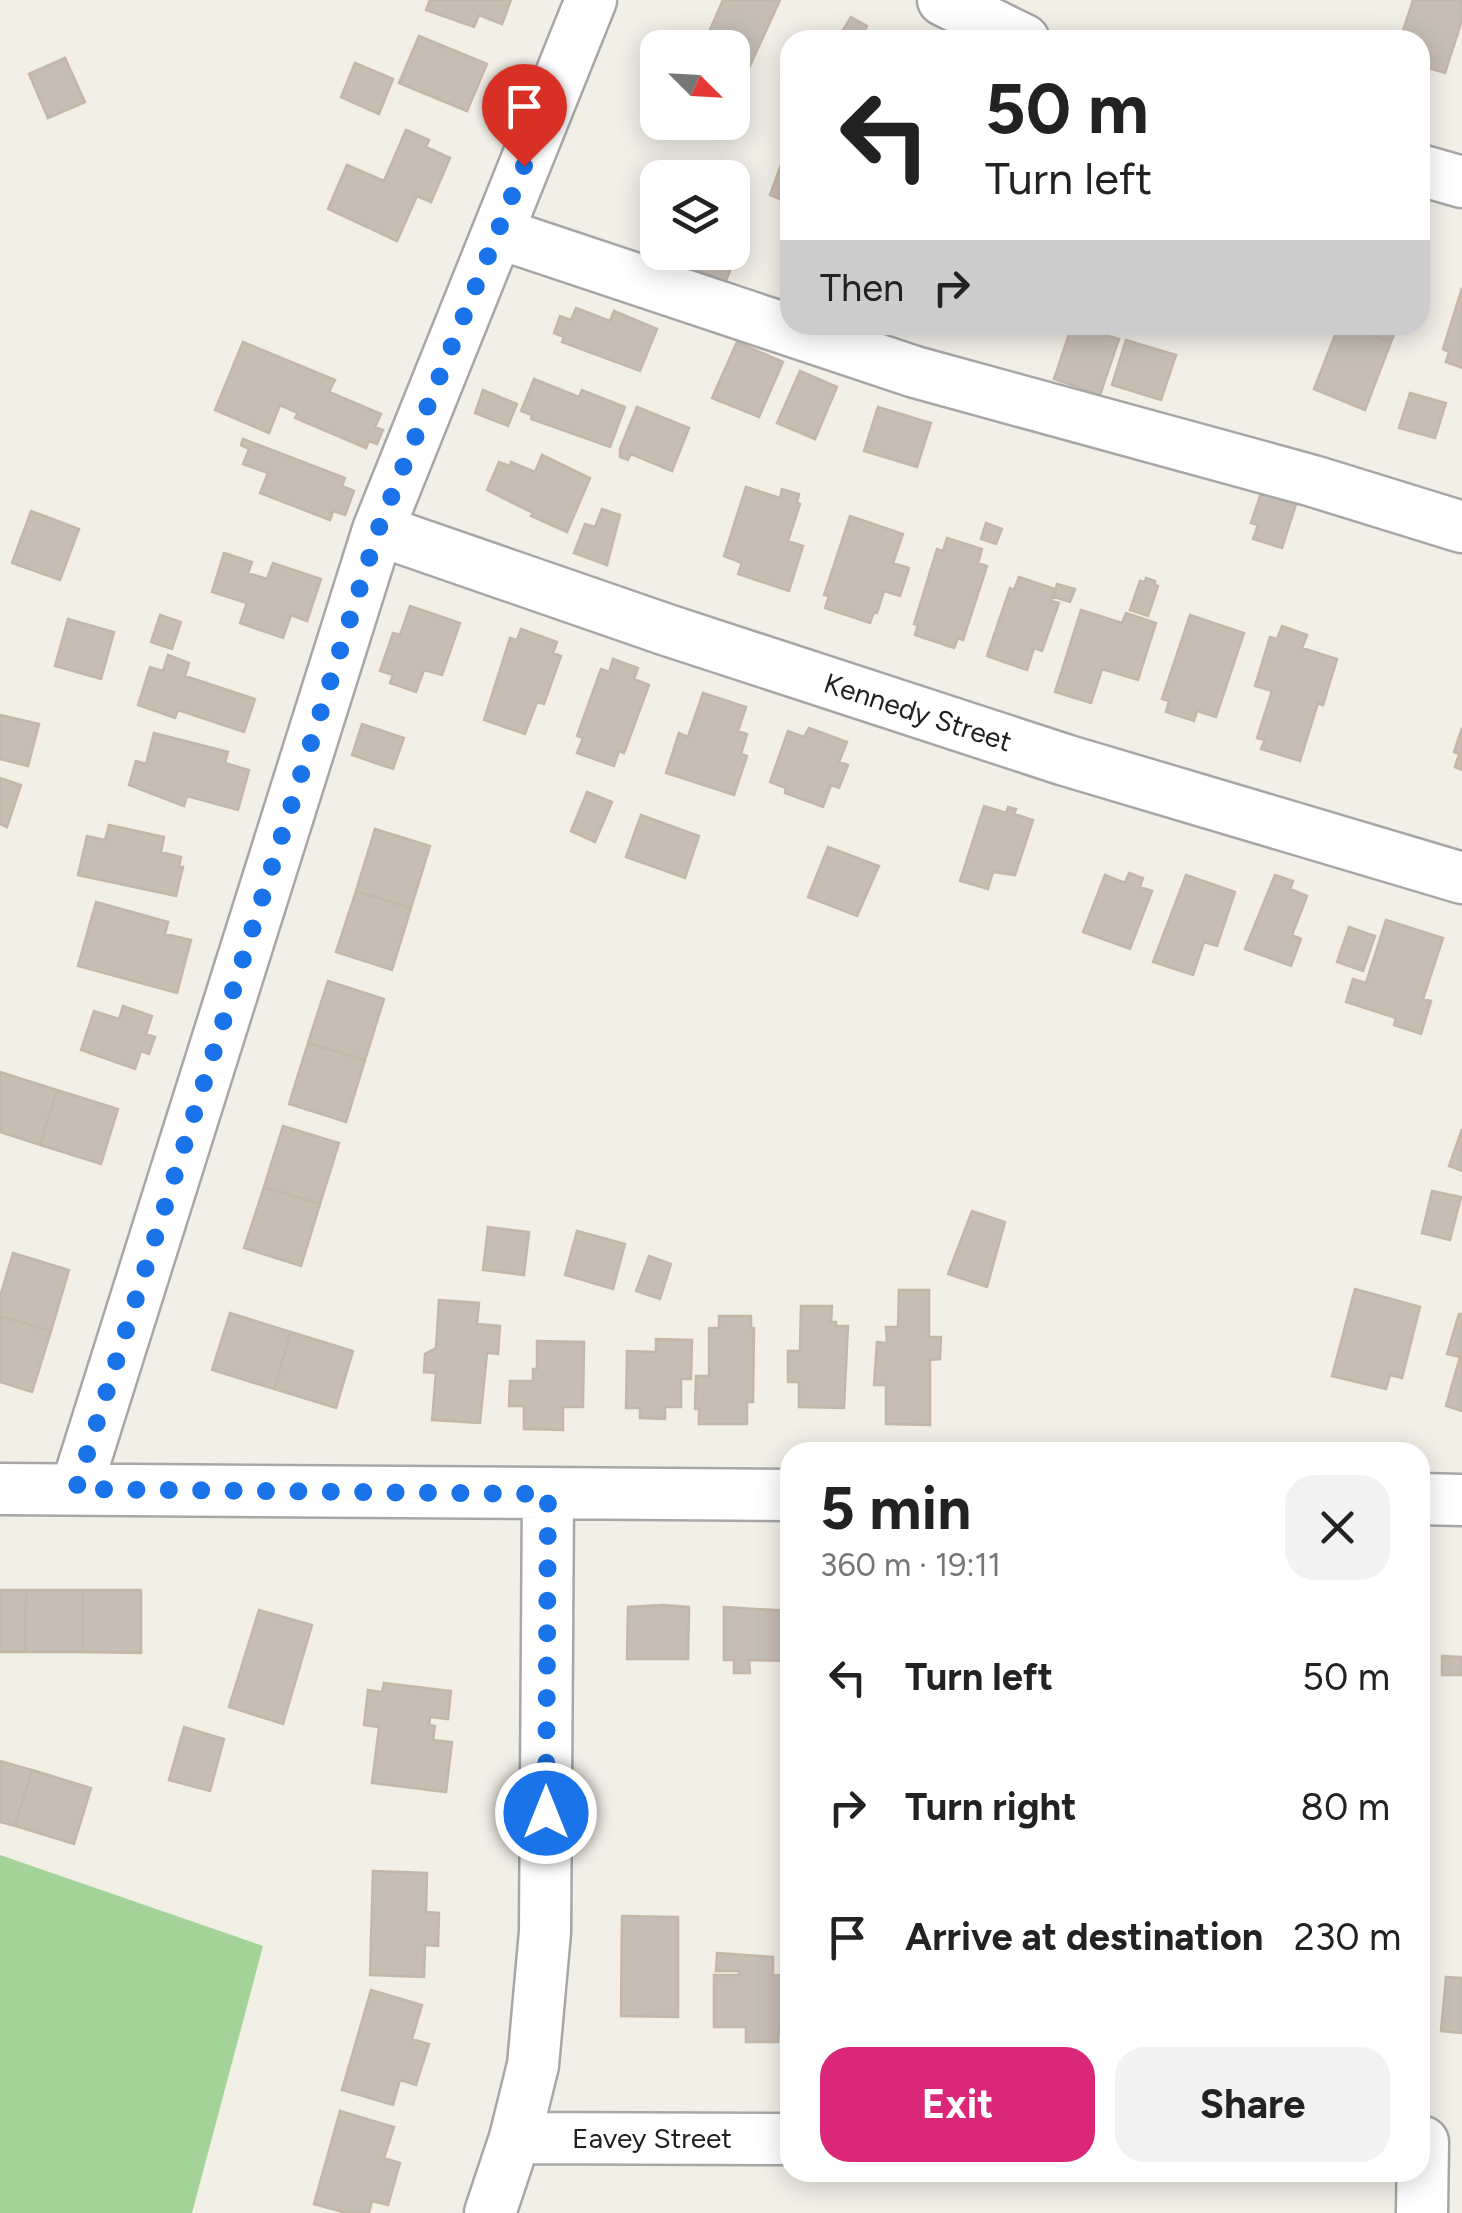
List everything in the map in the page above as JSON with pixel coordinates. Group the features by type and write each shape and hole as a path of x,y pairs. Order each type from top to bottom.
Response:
{"street":[{"path":"76,1489 378,530 591,0"},
{"path":"943,0 1004,30"},
{"path":"1430,173 1462,182"},
{"path":"498,233 780,327"},
{"path":"804,335 915,372 1313,481 1462,527"},
{"name":"Kennedy Street","path":"378,530 1064,760 1462,878"},
{"path":"0,1489 780,1495"},
{"path":"490,2213 515,2138 533,2065 545,1932 548,1494"},
{"path":"1430,1499 1462,1500"},
{"name":"Eavey Street","path":"515,2138 780,2139"},
{"path":"1430,2170 1435,2143"},
{"path":"1422,2213 1428,2182"}],"green space":[{"path":"0,1855 263,1946 192,2213 0,2213"}],"building":[{"path":"430,0 511,0 502,24 479,15 474,27 426,10"},
{"path":"723,0 780,0 750,66 750,30 710,30"},
{"path":"1413,0 1462,0 1462,20 1445,73 1430,68 1430,30 1403,30"},
{"path":"851,17 867,26 865,30 843,30"},
{"path":"419,36 487,64 467,111 399,83"},
{"path":"65,58 85,102 48,118 29,74"},
{"path":"355,63 393,79 379,114 341,97"},
{"path":"406,130 429,140 426,147 450,158 431,202 417,196 397,241 328,209 347,165 384,181"},
{"path":"780,168 780,199 770,195"},
{"path":"696,270 730,270 726,281"},
{"path":"1462,288 1462,368 1446,362 1449,352 1443,349"},
{"path":"576,308 610,321 614,311 657,329 640,371 562,342 564,337 554,333 560,316 571,320"},
{"path":"1069,335 1119,339 1100,395 1054,379"},
{"path":"1335,335 1373,335 1391,342 1365,410 1314,389"},
{"path":"1373,335 1394,335 1391,342"},
{"path":"1126,340 1176,355 1161,400 1112,385"},
{"path":"243,342 335,380 329,392 381,414 375,427 383,430 377,444 369,441 366,448 295,418 298,413 280,405 269,433 215,410"},
{"path":"737,342 783,362 759,417 712,398"},
{"path":"800,371 837,387 815,439 777,423"},
{"path":"534,379 579,397 582,390 625,407 610,447 531,419 532,415 521,411"},
{"path":"483,390 517,404 508,426 475,413"},
{"path":"1410,393 1446,403 1435,438 1399,428"},
{"path":"637,407 689,428 672,471 631,454 628,460 620,457"},
{"path":"878,407 931,423 917,467 864,451"},
{"path":"243,439 345,478 342,486 354,491 345,515 333,511 330,520 260,493 268,473 243,464 249,449 241,445"},
{"path":"542,455 590,478 567,532 487,490 499,462 510,466 511,462 535,472"},
{"path":"746,487 780,498 782,489 799,494 800,504 788,541 803,546 789,591 738,574 742,563 724,556"},
{"path":"1263,487 1298,498 1282,548 1253,539 1258,525 1251,523"},
{"path":"602,509 620,515 607,565 574,553 585,524 595,527"},
{"path":"31,511 79,529 60,580 12,563"},
{"path":"850,516 903,534 893,563 909,568 900,596 884,591 870,623 825,608 829,596 824,595"},
{"path":"986,523 1002,529 996,544 981,539"},
{"path":"947,538 982,549 978,563 987,566 963,640 958,638 954,648 915,635 918,625 914,624 937,549 943,551"},
{"path":"224,553 252,562 248,573 267,579 273,563 321,579 307,621 291,615 283,638 240,623 247,603 212,592"},
{"path":"1019,577 1055,589 1051,601 1059,603 1042,651 1034,648 1027,670 987,656 1010,588 1014,590"},
{"path":"1146,578 1158,586 1148,616 1130,610 1140,581 1145,582"},
{"path":"1057,584 1075,589 1070,602 1054,597"},
{"path":"410,606 460,623 442,675 424,670 416,692 390,683 393,675 380,671 393,633 400,635"},
{"path":"1081,610 1122,623 1126,613 1156,623 1138,680 1102,669 1091,703 1055,692"},
{"path":"160,615 181,622 172,649 151,642"},
{"path":"1190,615 1244,633 1216,717 1197,711 1194,721 1166,712 1169,701 1162,699"},
{"path":"68,619 114,632 101,679 55,666"},
{"path":"1282,626 1307,635 1302,648 1337,659 1300,761 1261,749 1265,740 1257,738 1272,691 1255,686 1270,637 1277,639"},
{"path":"521,629 557,642 553,653 561,656 544,704 537,702 525,734 484,720 510,638 517,640"},
{"path":"168,655 189,663 185,676 255,699 244,732 178,710 175,718 138,705 150,667 163,671"},
{"path":"613,659 638,668 634,679 649,685 624,753 619,751 614,766 577,753 583,738 577,736 601,669 609,672"},
{"path":"703,693 746,707 738,731 747,734 741,754 747,756 734,795 666,773 679,733 688,737"},
{"path":"0,715 39,724 28,766 0,759"},
{"path":"362,724 404,738 393,769 352,755"},
{"path":"809,728 847,742 839,762 848,765 839,788 831,785 823,807 785,793 786,788 770,782 788,731 804,737"},
{"path":"1462,728 1462,770 1455,767 1459,754 1454,752"},
{"path":"154,733 228,752 225,763 249,770 238,810 187,796 184,806 129,785 136,761 146,764"},
{"path":"0,778 21,785 7,827 0,824"},
{"path":"587,792 612,802 595,842 571,831"},
{"path":"984,806 1006,813 1008,807 1016,809 1014,814 1033,820 1015,875 993,872 988,889 960,881"},
{"path":"641,815 699,836 685,878 626,857"},
{"path":"109,825 164,837 161,852 181,857 179,867 183,867 176,896 78,875 87,836 105,840"},
{"path":"375,829 430,846 411,908 356,891"},
{"path":"828,847 879,866 857,916 808,897"},
{"path":"1129,873 1143,878 1140,887 1152,891 1130,949 1083,932 1105,875 1125,883"},
{"path":"1186,875 1235,892 1217,946 1204,942 1193,975 1153,962"},
{"path":"1275,875 1293,881 1290,889 1307,896 1292,935 1301,939 1291,966 1245,949"},
{"path":"356,891 411,908 392,970 336,952"},
{"path":"96,902 168,922 165,934 191,940 177,993 78,966"},
{"path":"1386,920 1443,938 1423,999 1431,1001 1421,1034 1394,1025 1396,1018 1346,1002 1353,979 1366,983"},
{"path":"1349,927 1375,936 1363,971 1337,962"},
{"path":"328,981 384,999 365,1060 308,1043"},
{"path":"123,1006 152,1016 146,1034 155,1037 149,1054 141,1051 135,1069 81,1050 94,1011 119,1019"},
{"path":"308,1043 365,1060 346,1122 289,1104"},
{"path":"0,1072 57,1090 40,1145 0,1132"},
{"path":"57,1090 118,1109 101,1164 40,1145"},
{"path":"283,1126 339,1143 320,1204 264,1187"},
{"path":"1462,1129 1462,1171 1449,1166"},
{"path":"264,1187 320,1204 301,1266 244,1248"},
{"path":"1432,1191 1461,1197 1450,1240 1422,1233"},
{"path":"972,1211 1005,1222 987,1287 948,1274"},
{"path":"488,1227 529,1232 524,1275 483,1270"},
{"path":"577,1231 625,1244 613,1289 565,1275"},
{"path":"13,1253 69,1270 51,1331 0,1316 0,1297"},
{"path":"649,1256 671,1264 660,1299 636,1291"},
{"path":"1355,1289 1420,1307 1402,1378 1390,1375 1386,1389 1332,1376"},
{"path":"899,1290 929,1290 929,1337 941,1337 940,1359 930,1360 930,1425 886,1424 886,1385 874,1385 877,1342 887,1343 886,1327 898,1327"},
{"path":"439,1300 479,1303 477,1324 500,1326 498,1354 487,1353 480,1423 432,1420 436,1373 424,1372 425,1354 436,1348"},
{"path":"801,1306 832,1306 831,1322 848,1326 844,1408 799,1407 799,1382 788,1382 788,1351 800,1351"},
{"path":"230,1313 291,1332 274,1389 212,1370"},
{"path":"1459,1314 1462,1411 1446,1406 1460,1357 1447,1354"},
{"path":"0,1316 51,1331 32,1392 0,1382"},
{"path":"719,1316 751,1316 753,1402 747,1402 747,1424 699,1424 699,1409 695,1409 696,1376 709,1376 709,1328 719,1328"},
{"path":"291,1332 353,1351 336,1408 274,1389"},
{"path":"656,1339 692,1340 691,1379 681,1379 681,1407 665,1407 665,1419 640,1418 640,1408 626,1408 627,1351 656,1352"},
{"path":"537,1341 584,1342 583,1407 563,1407 563,1430 524,1429 524,1406 509,1406 510,1381 533,1381"},
{"path":"0,1590 26,1590 25,1652 0,1652"},
{"path":"26,1590 83,1590 83,1652 25,1652"},
{"path":"83,1590 141,1590 141,1653 83,1652"},
{"path":"628,1607 689,1607 688,1659 627,1659"},
{"path":"724,1607 780,1610 780,1661 749,1660 750,1673 734,1673 734,1660 724,1660"},
{"path":"259,1610 312,1625 283,1724 229,1707"},
{"path":"1442,1656 1462,1657 1462,1675 1442,1675"},
{"path":"384,1683 451,1691 448,1719 430,1717 429,1725 435,1726 433,1740 452,1742 446,1792 372,1783 379,1727 364,1725 368,1690 382,1692"},
{"path":"184,1727 224,1739 210,1791 169,1780"},
{"path":"0,1761 32,1770 15,1826 0,1822"},
{"path":"32,1770 91,1788 74,1844 15,1826"},
{"path":"373,1871 427,1873 426,1912 439,1913 438,1946 425,1945 424,1977 370,1975"},
{"path":"622,1916 678,1917 678,2017 621,2016"},
{"path":"717,1953 773,1957 773,1975 780,1975 778,2042 746,2042 746,2027 714,2027 714,1975 739,1975 739,1971 716,1971"},
{"path":"1446,1977 1462,1978 1462,2033 1441,2031"},
{"path":"371,1990 422,2005 412,2039 429,2044 416,2085 400,2080 393,2105 342,2090"},
{"path":"340,2111 394,2127 384,2158 400,2163 388,2205 372,2201 369,2213 347,2213 314,2204"}],"route":[{"path":"524,166 378,530 76,1489 548,1494 546,1813"}]}
